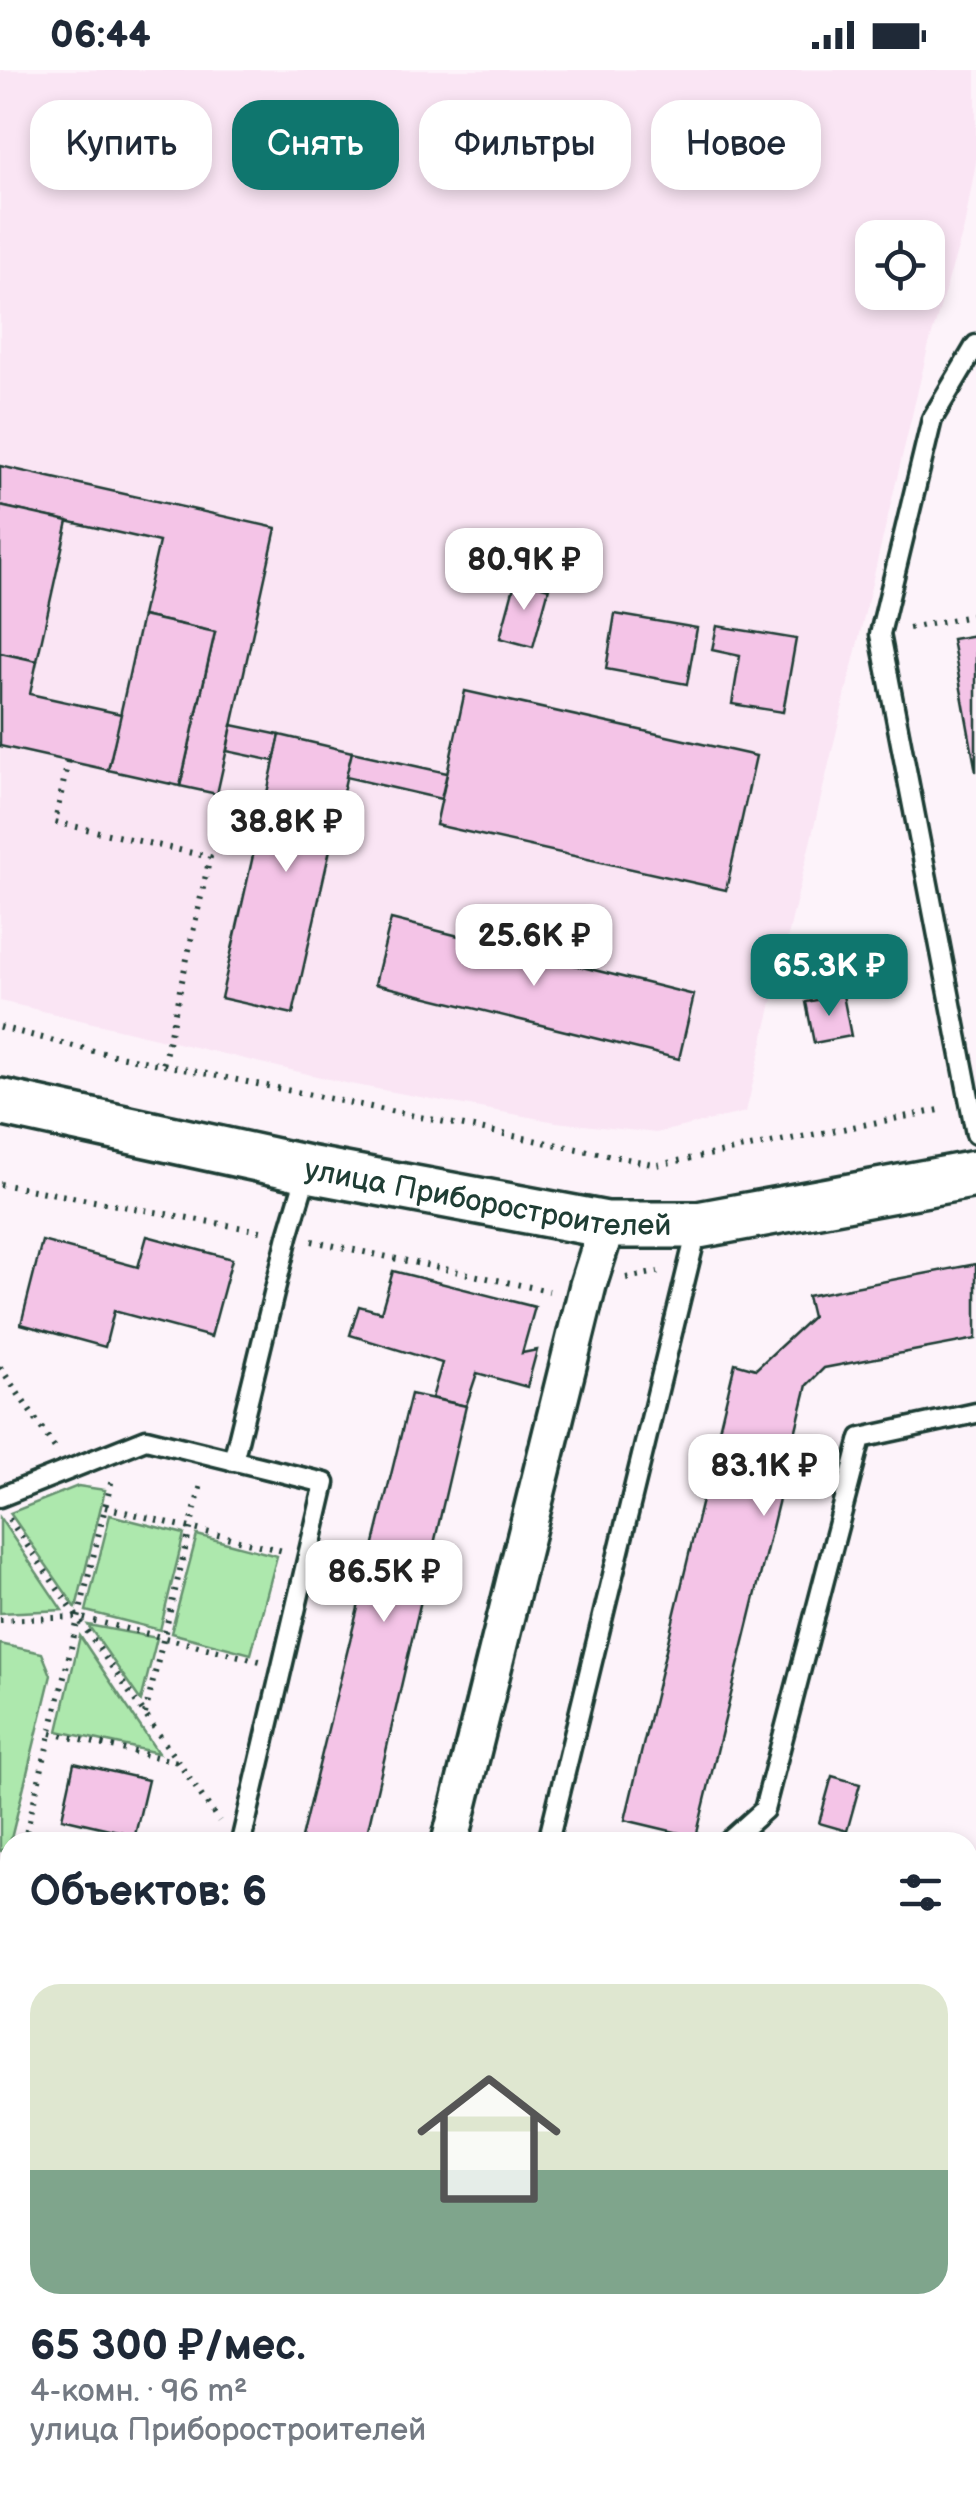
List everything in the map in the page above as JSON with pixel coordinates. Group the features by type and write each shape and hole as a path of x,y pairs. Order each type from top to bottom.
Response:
{"street":[{"name":"улица Приборостроителей","path":"0,1102 308,1169 607,1225 698,1225 976,1174"},
{"path":"452,1832 588,1285 607,1225"}],"lane":[{"path":"976,344 932,419 880,634 976,1134"},
{"path":"233,1460 308,1169"},
{"path":"550,1832 698,1225"},
{"path":"739,1832 764,1810 861,1438 976,1412"},
{"path":"0,1497 146,1439 325,1484 242,1832"}],"path":[{"path":"880,634 976,615"},
{"path":"68,761 55,822 210,857 163,1065"},
{"path":"0,1027 163,1065 657,1165 970,1104"},
{"path":"0,1184 288,1236 557,1293"},
{"path":"0,1367 70,1470"},
{"path":"26,1832 119,1451"},
{"path":"145,1714 208,1455"},
{"path":"0,1506 222,1826"},
{"path":"105,1507 307,1556"},
{"path":"0,1620 78,1617 280,1666"},
{"path":"51,1733 179,1762"}],"shaded area":[{"path":"0,70 976,70 976,162 964,228 945,291 945,220 855,220 855,310 939,310 746,1112 656,1133 556,1122 350,1084 0,1001"}],"green space":[{"path":"78,1486 105,1490 76,1608 10,1513"},
{"path":"110,1515 184,1534 160,1630 86,1611"},
{"path":"0,1518 62,1610 0,1613"},
{"path":"197,1535 277,1556 251,1654 171,1633"},
{"path":"88,1625 157,1638 141,1701"},
{"path":"80,1636 158,1753 58,1731"},
{"path":"0,1644 42,1653 51,1675 13,1832 0,1832"}],"building":[{"path":"0,466 276,528 217,794 180,786 215,632 142,616 159,542 0,506"},
{"path":"0,506 68,521 37,661 0,653"},
{"path":"516,579 549,588 533,647 500,638"},
{"path":"615,614 697,628 687,684 606,669"},
{"path":"142,616 215,632 180,786 108,770"},
{"path":"717,626 796,639 783,712 732,704 740,656 712,650"},
{"path":"976,635 976,772 952,639"},
{"path":"0,653 37,661 30,694 121,714 108,770 0,746"},
{"path":"465,691 756,756 726,890 436,825"},
{"path":"232,725 280,735 274,761 227,751"},
{"path":"280,735 352,752 293,1014 221,998"},
{"path":"352,752 447,773 441,799 346,777"},
{"path":"391,919 694,995 679,1059 375,984"},
{"path":"843,995 851,1036 814,1043 806,1002"},
{"path":"147,1236 232,1259 211,1337 114,1311 105,1347 21,1324 42,1241 138,1267"},
{"path":"976,1264 976,1339 824,1368 807,1385 697,1832 675,1832 625,1820 735,1363 756,1369 812,1317 807,1296"},
{"path":"393,1271 535,1307 522,1353 537,1350 527,1387 477,1373 466,1406 432,1398 442,1363 350,1335 359,1306 381,1312"},
{"path":"411,1394 466,1406 367,1832 302,1832"},
{"path":"74,1763 148,1780 136,1832 62,1818"},
{"path":"832,1776 860,1784 847,1831 819,1823"}]}
